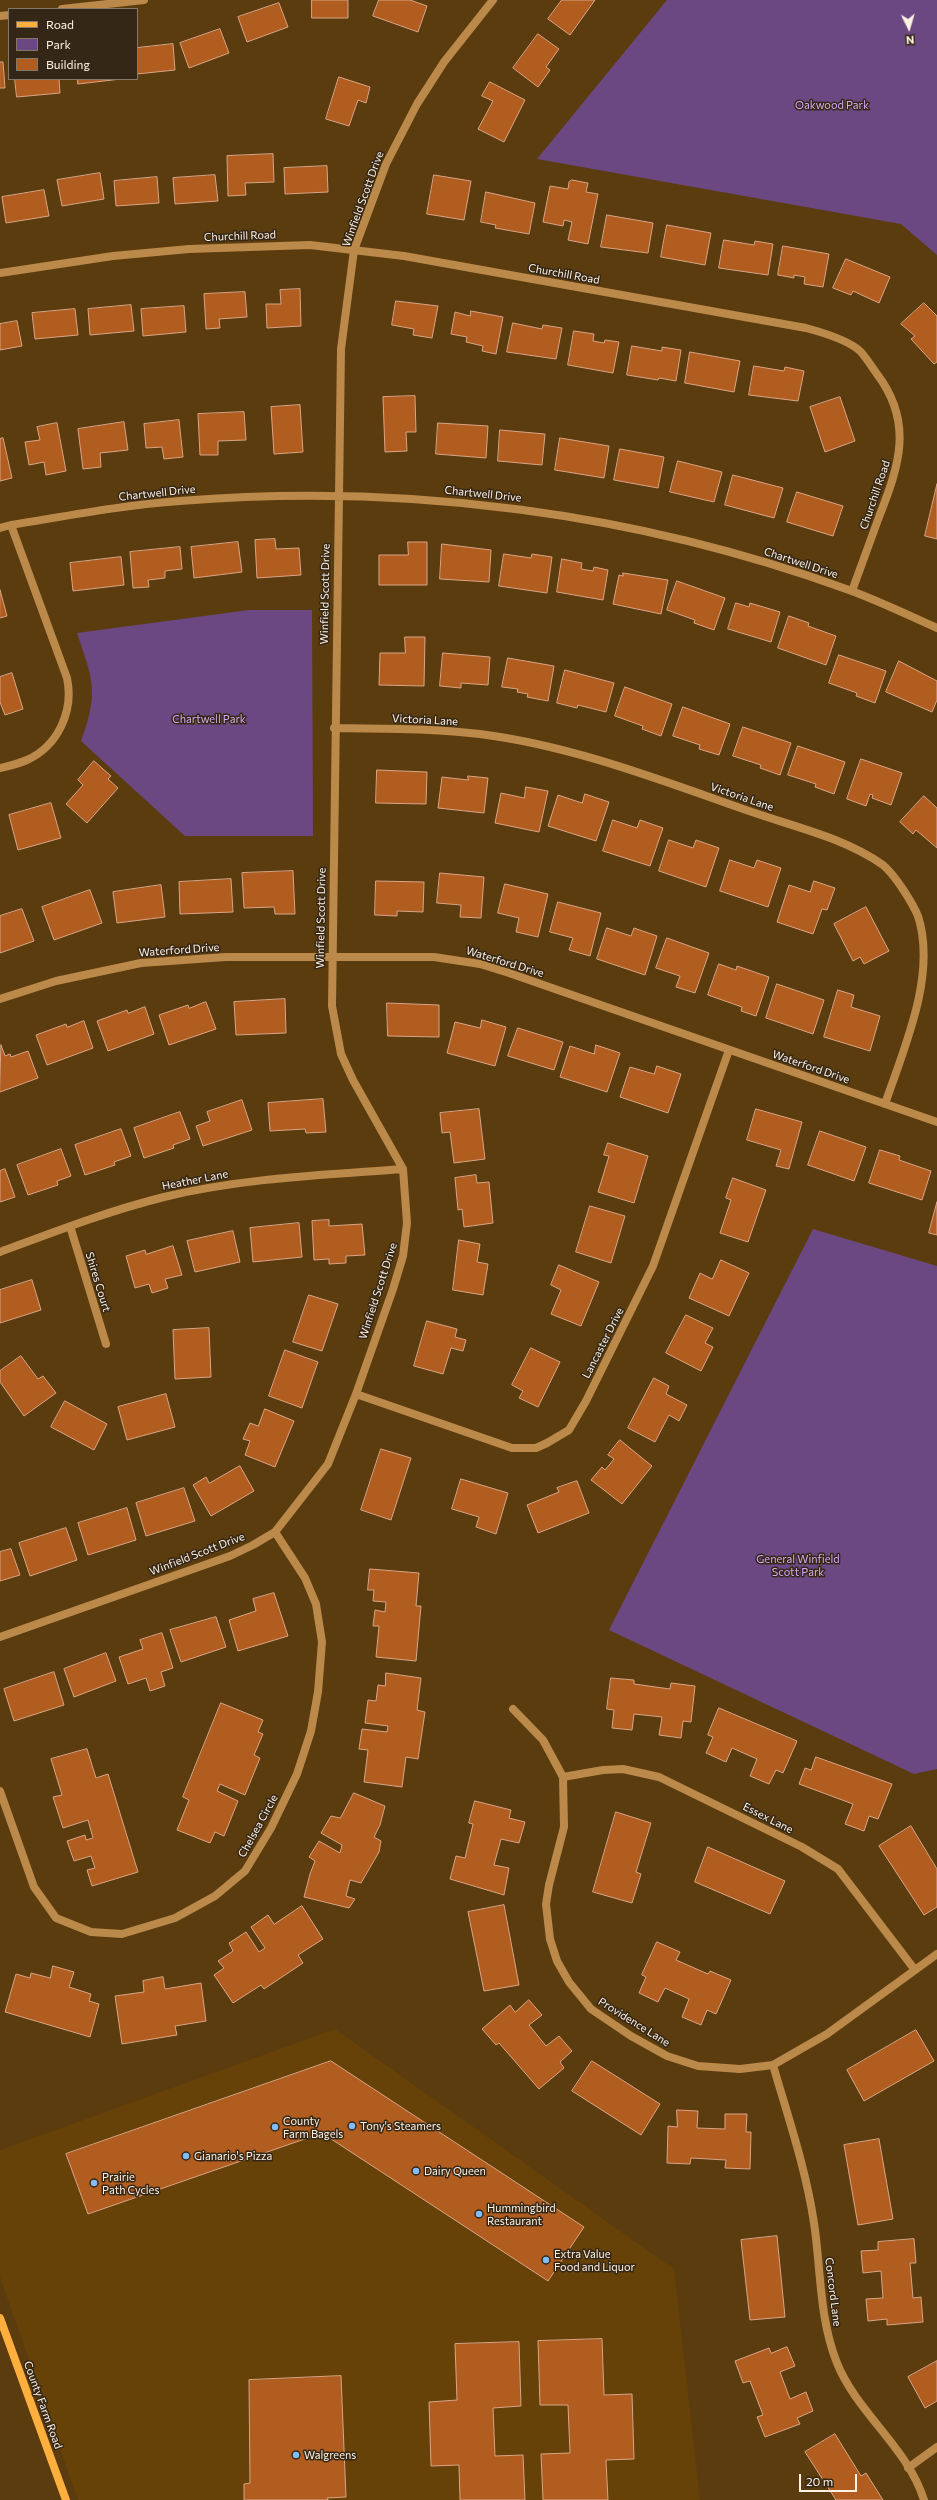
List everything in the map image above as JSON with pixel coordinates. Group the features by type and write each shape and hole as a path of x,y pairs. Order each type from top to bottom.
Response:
{"main road":[{"name":"County Farm Road","path":"0,2318 66,2500"}],"street":[{"path":"71,8 144,0"},
{"name":"Winfield Scott Drive","path":"0,1637 230,1556 275,1532 328,1464 356,1394 403,1256 407,1223 403,1169 353,1080 341,1054 332,1006 334,728 341,349 354,250 386,164 413,110 444,62 493,0"},
{"name":"Churchill Road","path":"0,273 113,256 189,249 310,245 404,256 806,328 826,334 860,351 885,385 894,402 899,423 901,445 895,476 852,591"},
{"name":"Chartwell Drive","path":"0,528 111,509 178,501 239,497 338,496 428,499 490,505 615,524 732,552 852,591 937,628"},
{"path":"0,768 27,760 50,743 62,726 69,699 67,678 11,526"},
{"name":"Victoria Lane","path":"334,728 421,730 479,734 570,751 834,840 884,866 908,898 918,917 924,936 926,961 922,997 884,1104"},
{"name":"Waterford Drive","path":"0,999 56,980 142,963 226,957 434,957 480,964 937,1122"},
{"name":"Lancaster Drive","path":"356,1394 512,1448 536,1448 569,1430 586,1401 653,1266 729,1050"},
{"name":"Heather Lane","path":"0,1252 70,1226 166,1196 227,1185 403,1169"},
{"name":"Shires Court","path":"70,1226 106,1344"},
{"name":"Chelsea Circle","path":"0,1791 34,1886 56,1918 91,1932 122,1934 175,1918 215,1896 245,1871 271,1828 297,1774 311,1731 318,1692 322,1642 316,1604 305,1578 275,1532"},
{"name":"Providence Lane","path":"514,1709 543,1740 563,1777 564,1827 549,1885 547,1921 557,1961 569,1982 591,2009 667,2056 698,2066 716,2069 740,2069 773,2064 827,2034 937,1954"},
{"name":"Essex Lane","path":"563,1777 603,1770 623,1769 659,1777 802,1847 838,1869 915,1970"},
{"name":"Concord Lane","path":"773,2064 809,2194 824,2319 830,2344 845,2380 908,2468 924,2500"},
{"path":"908,2468 937,2447"}],"shaded area":[{"path":"335,2029 674,2269 700,2500 78,2500 0,2277 0,2150"}],"green space":[{"name":"Oakwood Park","path":"667,0 937,0 937,255 901,224 537,159"},
{"name":"Chartwell Park","path":"249,610 312,610 313,836 185,836 81,741 90,710 92,686 87,663 77,633"},
{"name":"General Winfield Scott Park","path":"813,1229 937,1266 937,1769 914,1774 609,1630"}],"building":[{"path":"312,0 348,0 348,18 312,18"},
{"path":"379,0 410,0 427,6 418,32 373,16"},
{"path":"562,0 595,0 570,35 548,19"},
{"path":"279,3 288,27 247,42 238,17"},
{"path":"220,29 229,53 189,68 180,43"},
{"path":"538,34 559,49 546,67 550,70 538,87 513,68"},
{"path":"173,44 175,70 138,74 138,48"},
{"path":"0,62 3,62 5,88 0,88"},
{"path":"339,77 370,87 366,103 358,100 349,126 326,119"},
{"path":"15,80 59,80 60,93 17,97"},
{"path":"78,80 112,80 78,84"},
{"path":"490,82 525,100 504,142 478,129 493,101 482,96"},
{"path":"273,154 274,182 245,183 246,195 228,196 227,156"},
{"path":"327,166 328,192 285,194 284,168"},
{"path":"100,173 104,199 62,206 57,180"},
{"path":"215,175 218,201 175,204 173,178"},
{"path":"434,175 471,181 464,220 427,214"},
{"path":"157,177 159,203 116,206 114,181"},
{"path":"572,180 588,183 586,192 598,194 588,244 568,240 572,222 564,220 563,226 543,222 550,186 568,189 569,182"},
{"path":"44,190 49,216 6,223 2,197"},
{"path":"486,192 535,203 529,234 495,228 496,225 481,222"},
{"path":"607,215 653,223 648,253 601,247"},
{"path":"667,225 711,233 705,265 661,257"},
{"path":"724,240 754,245 755,241 773,244 768,275 719,268"},
{"path":"783,246 829,254 823,287 804,284 805,277 794,275 794,278 778,275"},
{"path":"846,259 890,277 879,303 853,291 851,295 833,288"},
{"path":"300,289 301,326 267,328 266,304 281,304 280,290"},
{"path":"245,292 247,317 219,319 220,328 206,329 204,294"},
{"path":"396,301 438,306 432,338 413,335 414,329 392,325"},
{"path":"924,303 937,316 937,362 934,364 911,339 915,336 901,324"},
{"path":"131,305 134,331 90,335 88,309"},
{"path":"184,306 186,332 143,336 141,309"},
{"path":"75,309 78,335 35,339 32,313"},
{"path":"471,311 503,317 496,354 482,351 483,346 466,342 467,337 451,334 455,312 470,316"},
{"path":"17,321 22,346 0,350 0,324"},
{"path":"513,323 542,329 543,325 562,328 556,359 507,352"},
{"path":"574,331 594,334 593,341 604,343 605,340 619,342 613,373 568,365"},
{"path":"632,346 662,351 662,347 681,350 676,381 627,375"},
{"path":"690,352 740,361 734,392 685,383"},
{"path":"754,366 784,371 785,367 804,371 798,401 749,395"},
{"path":"415,396 416,432 406,432 407,451 385,452 383,397"},
{"path":"840,397 855,441 825,452 810,407"},
{"path":"300,405 303,452 274,454 271,407"},
{"path":"244,412 246,440 218,441 218,455 200,455 198,414"},
{"path":"179,420 183,457 164,459 162,447 146,448 144,424"},
{"path":"124,422 128,450 100,453 101,467 83,469 78,429"},
{"path":"57,423 66,471 46,475 44,462 29,465 25,442 40,440 37,427"},
{"path":"438,423 488,426 486,458 436,454"},
{"path":"500,430 545,434 542,465 498,461"},
{"path":"3,438 12,478 0,481 0,439"},
{"path":"560,438 609,446 604,478 555,470"},
{"path":"620,449 664,457 658,488 614,480"},
{"path":"678,461 722,472 714,502 670,492"},
{"path":"733,475 783,488 774,518 725,505"},
{"path":"937,484 937,539 925,536"},
{"path":"797,492 843,506 833,536 787,522"},
{"path":"275,539 276,549 299,548 301,575 257,578 255,540"},
{"path":"238,542 242,572 194,578 191,547"},
{"path":"408,542 427,542 427,585 379,585 379,555 408,555"},
{"path":"442,544 491,550 489,582 440,579"},
{"path":"180,547 182,569 165,571 165,578 148,580 149,587 133,588 130,552"},
{"path":"504,554 531,558 532,554 552,557 547,593 499,586"},
{"path":"121,557 124,585 73,591 70,563"},
{"path":"562,559 582,563 581,569 593,571 594,567 608,570 603,600 557,592"},
{"path":"623,573 668,580 661,614 613,604 619,575 623,576"},
{"path":"677,581 725,598 714,630 694,623 695,620 667,610"},
{"path":"0,590 7,616 0,618"},
{"path":"736,603 749,607 750,603 780,612 771,642 728,629"},
{"path":"789,616 809,623 808,626 836,636 826,665 778,648"},
{"path":"405,637 425,637 424,686 379,685 380,653 405,653"},
{"path":"443,653 490,657 488,685 461,683 461,688 440,686"},
{"path":"839,655 886,671 875,703 856,696 857,693 829,683"},
{"path":"508,658 554,666 548,701 527,697 528,694 517,692 518,689 502,687"},
{"path":"899,661 937,681 937,700 932,712 886,692"},
{"path":"565,670 614,683 606,712 578,705 577,708 557,703"},
{"path":"12,673 23,709 5,715 0,702 0,677"},
{"path":"625,687 672,704 661,736 642,729 643,726 615,716"},
{"path":"683,707 730,724 719,755 699,749 700,745 673,736"},
{"path":"743,727 791,743 780,775 760,768 761,765 733,756"},
{"path":"798,746 845,762 834,794 815,787 816,784 788,775"},
{"path":"861,759 902,773 891,805 872,798 873,795 870,794 866,806 847,799"},
{"path":"94,761 111,776 108,779 118,788 87,823 66,804 83,785 78,780"},
{"path":"377,770 427,772 426,804 376,803"},
{"path":"468,776 488,778 484,813 438,808 442,777 468,780"},
{"path":"526,787 548,791 539,832 495,823 501,793 524,798"},
{"path":"585,794 609,802 596,841 548,826 558,795 582,803"},
{"path":"924,796 937,808 937,848 916,830 913,834 900,822"},
{"path":"51,803 61,838 18,850 9,815"},
{"path":"613,820 637,828 640,820 663,828 650,866 603,851"},
{"path":"669,840 693,848 696,840 719,848 706,887 659,871"},
{"path":"730,860 754,868 757,860 781,868 768,907 720,891"},
{"path":"293,871 295,914 275,914 274,907 244,908 242,873"},
{"path":"440,873 484,877 481,918 460,917 461,905 437,903"},
{"path":"231,879 233,912 180,914 179,882"},
{"path":"376,881 424,882 423,912 397,911 397,916 375,915"},
{"path":"814,881 835,888 827,910 822,909 813,934 777,922 789,885 810,892"},
{"path":"505,884 548,894 538,937 516,932 519,918 498,913"},
{"path":"161,885 165,917 117,923 113,892"},
{"path":"90,890 102,923 54,940 42,907"},
{"path":"558,902 601,913 590,956 569,950 573,938 550,932"},
{"path":"866,907 889,951 864,964 860,957 853,961 834,924"},
{"path":"22,909 34,941 0,953 0,916"},
{"path":"607,928 631,936 634,928 657,936 645,975 597,959"},
{"path":"667,938 709,953 695,993 676,987 680,976 656,968"},
{"path":"719,964 736,970 737,966 769,977 756,1016 741,1011 742,1007 708,995"},
{"path":"777,984 824,1000 813,1034 766,1018"},
{"path":"838,990 854,995 851,1007 880,1016 870,1051 824,1037"},
{"path":"285,999 286,1033 236,1035 234,1002"},
{"path":"206,1002 216,1029 169,1045 159,1015 188,1005 189,1008"},
{"path":"387,1003 439,1005 439,1037 388,1036"},
{"path":"145,1007 154,1034 108,1051 97,1021 127,1010 128,1013"},
{"path":"482,1020 506,1027 495,1066 447,1053 455,1022 480,1028"},
{"path":"84,1021 93,1048 47,1065 36,1035 66,1024 67,1027"},
{"path":"518,1028 563,1042 554,1070 508,1056"},
{"path":"1,1045 5,1056 10,1054 11,1057 28,1051 38,1078 0,1092"},
{"path":"596,1045 620,1053 607,1092 560,1077 570,1046 594,1054"},
{"path":"657,1066 681,1074 668,1113 620,1097 630,1067 654,1074"},
{"path":"323,1099 326,1132 306,1133 305,1129 270,1131 268,1103"},
{"path":"242,1100 252,1130 203,1146 196,1126 210,1121 207,1112"},
{"path":"479,1109 485,1159 454,1163 450,1132 442,1133 440,1113"},
{"path":"756,1109 802,1122 789,1169 776,1166 781,1150 747,1140"},
{"path":"180,1112 190,1139 173,1145 174,1148 144,1158 134,1128"},
{"path":"121,1129 131,1156 114,1162 115,1165 85,1175 75,1145"},
{"path":"820,1131 866,1147 854,1181 808,1165"},
{"path":"608,1143 648,1156 634,1203 598,1192 609,1156 604,1155"},
{"path":"61,1149 71,1176 57,1181 58,1185 28,1195 17,1165"},
{"path":"880,1150 900,1156 899,1160 931,1171 922,1200 869,1183"},
{"path":"5,1169 15,1197 0,1202 0,1171"},
{"path":"476,1175 477,1183 489,1182 493,1223 464,1227 462,1209 458,1210 455,1178"},
{"path":"733,1178 766,1190 748,1242 720,1233 731,1200 726,1198"},
{"path":"937,1202 937,1235 929,1233"},
{"path":"590,1206 625,1216 611,1263 576,1252"},
{"path":"329,1220 329,1226 362,1224 365,1255 346,1256 346,1263 329,1264 329,1259 314,1260 312,1221"},
{"path":"299,1223 302,1257 253,1262 250,1228"},
{"path":"233,1231 240,1262 195,1272 187,1241"},
{"path":"459,1240 480,1244 477,1262 488,1264 483,1295 453,1290"},
{"path":"173,1246 182,1275 165,1279 168,1288 152,1293 149,1284 135,1288 126,1256 145,1250 146,1254"},
{"path":"721,1260 749,1273 729,1316 689,1298 700,1273 712,1279"},
{"path":"559,1265 599,1282 581,1326 551,1314 561,1290 551,1285"},
{"path":"32,1280 41,1310 0,1323 0,1290"},
{"path":"309,1295 338,1304 322,1351 293,1342"},
{"path":"686,1315 713,1328 705,1343 713,1347 701,1371 666,1353"},
{"path":"427,1321 457,1329 455,1337 466,1340 463,1351 451,1348 443,1374 414,1366"},
{"path":"209,1328 211,1377 175,1379 173,1330"},
{"path":"531,1348 560,1362 538,1407 519,1398 523,1391 512,1385"},
{"path":"285,1350 318,1362 302,1408 269,1396"},
{"path":"21,1356 38,1379 43,1376 56,1393 24,1416 0,1382 0,1371"},
{"path":"654,1378 669,1386 666,1394 687,1405 679,1421 669,1415 655,1442 628,1428"},
{"path":"166,1394 175,1427 127,1440 118,1407"},
{"path":"65,1401 107,1424 94,1450 51,1427"},
{"path":"265,1409 294,1421 275,1467 245,1455 250,1441 243,1439 250,1423 258,1426"},
{"path":"620,1440 652,1466 622,1504 591,1480 602,1467 605,1470 614,1459 608,1455"},
{"path":"381,1449 411,1458 391,1520 361,1510"},
{"path":"240,1466 254,1491 211,1516 193,1485 206,1477 209,1483"},
{"path":"461,1479 508,1493 496,1534 476,1527 479,1517 452,1509"},
{"path":"577,1481 589,1513 538,1533 527,1505 559,1492 557,1488"},
{"path":"184,1488 195,1521 146,1536 136,1503"},
{"path":"127,1508 136,1540 88,1555 78,1523"},
{"path":"66,1528 77,1560 30,1576 19,1543"},
{"path":"11,1549 20,1575 0,1581 0,1552"},
{"path":"370,1569 419,1573 416,1606 421,1606 416,1661 376,1657 379,1626 373,1626 375,1610 385,1612 386,1602 373,1601 374,1590 368,1590"},
{"path":"274,1593 288,1636 238,1651 229,1620 256,1611 253,1599"},
{"path":"216,1617 226,1647 181,1662 170,1630"},
{"path":"162,1633 173,1668 161,1672 165,1686 150,1691 146,1678 128,1684 119,1657 143,1649 140,1640"},
{"path":"106,1653 116,1681 74,1697 64,1669"},
{"path":"54,1672 64,1705 14,1721 4,1689"},
{"path":"386,1673 421,1678 417,1710 425,1712 418,1759 406,1757 402,1787 364,1782 368,1750 359,1749 362,1729 387,1732 388,1726 365,1723 368,1700 376,1701 378,1685 385,1686"},
{"path":"611,1678 634,1680 634,1684 670,1689 671,1683 695,1686 691,1722 683,1721 681,1738 659,1735 662,1717 634,1714 632,1730 612,1728 614,1710 607,1709"},
{"path":"221,1703 263,1720 258,1732 263,1734 254,1755 260,1758 245,1795 220,1784 217,1791 238,1801 224,1836 215,1832 210,1843 177,1830 189,1800 183,1797"},
{"path":"719,1708 797,1741 783,1773 776,1770 769,1784 750,1776 757,1759 732,1748 726,1762 706,1753 713,1737 708,1735"},
{"path":"87,1749 96,1778 108,1774 138,1872 92,1886 87,1870 95,1868 91,1856 74,1861 67,1841 85,1835 86,1840 93,1838 88,1820 63,1828 53,1797 62,1795 51,1759"},
{"path":"816,1757 892,1784 878,1819 869,1816 864,1831 845,1824 853,1804 799,1784 805,1768 811,1770"},
{"path":"354,1793 385,1806 380,1825 374,1837 381,1841 379,1852 361,1883 350,1880 346,1896 355,1899 349,1908 304,1897 315,1861 309,1857 319,1841 340,1853 342,1845 321,1833 331,1816 340,1818"},
{"path":"475,1801 511,1810 509,1818 525,1822 519,1843 501,1839 494,1865 509,1868 504,1895 450,1879 456,1856 465,1858 473,1824 469,1823"},
{"path":"616,1812 651,1823 636,1872 641,1874 632,1903 593,1892"},
{"path":"911,1826 937,1869 937,1907 924,1915 879,1846"},
{"path":"708,1847 785,1881 770,1914 695,1882"},
{"path":"504,1905 519,1985 484,1991 468,1912"},
{"path":"302,1906 323,1939 298,1955 303,1963 264,1989 261,1985 233,2003 214,1975 224,1968 218,1961 233,1951 229,1943 246,1932 259,1952 265,1948 251,1927 268,1915 274,1924"},
{"path":"657,1942 680,1952 676,1960 708,1974 710,1971 731,1980 716,2014 707,2010 701,2025 682,2017 689,1999 665,1988 658,2002 639,1993 646,1977 642,1975"},
{"path":"53,1966 74,1972 69,1987 91,1994 89,2001 99,2004 90,2037 5,2012 16,1974 30,1978 31,1973 50,1978"},
{"path":"163,1977 165,1989 201,1983 206,2021 175,2026 177,2035 122,2044 115,1996 144,1992 143,1981"},
{"path":"529,2000 542,2015 529,2025 546,2046 559,2036 572,2051 560,2062 564,2068 539,2089 499,2043 496,2045 482,2029 510,2005 515,2012"},
{"path":"916,2030 934,2061 864,2101 847,2070"},
{"path":"331,2061 584,2227 548,2281 322,2133 88,2214 66,2154"},
{"path":"592,2061 660,2104 641,2135 572,2091"},
{"path":"677,2110 698,2111 697,2128 725,2129 725,2114 747,2114 746,2132 751,2132 750,2169 725,2168 726,2160 691,2158 690,2164 667,2163 668,2126 677,2127"},
{"path":"879,2139 893,2219 858,2225 844,2145"},
{"path":"777,2236 785,2317 750,2320 741,2240"},
{"path":"914,2239 916,2263 910,2263 913,2298 921,2297 923,2322 887,2325 887,2319 868,2321 866,2299 883,2298 881,2271 863,2273 861,2251 878,2250 878,2242"},
{"path":"602,2339 604,2395 632,2394 634,2459 606,2460 608,2500 543,2500 541,2454 570,2453 568,2405 540,2405 538,2341"},
{"path":"519,2342 521,2406 493,2408 495,2456 523,2455 525,2500 460,2500 459,2465 431,2466 429,2402 457,2400 455,2344"},
{"path":"787,2347 795,2366 780,2372 790,2399 806,2392 813,2411 797,2418 800,2424 765,2437 757,2417 763,2415 750,2381 743,2383 735,2361 769,2348 771,2353"},
{"path":"937,2361 937,2401 925,2408 908,2377"},
{"name":"Walgreens","path":"341,2376 346,2497 327,2498 328,2500 244,2500 244,2484 250,2483 249,2380"},
{"path":"835,2434 861,2476 866,2473 883,2500 836,2500 805,2452"}],"place":[{"name":"Tony's Steamers","path":"352,2126"},
{"name":"County Farm Bagels","path":"275,2127"},
{"name":"Gianario's Pizza","path":"186,2156"},
{"name":"Dairy Queen","path":"416,2171"},
{"name":"Prairie Path Cycles","path":"94,2183"},
{"name":"Hummingbird Restaurant","path":"479,2214"},
{"name":"Extra Value Food and Liquor","path":"546,2260"},
{"name":"Walgreens","path":"296,2455"}]}
